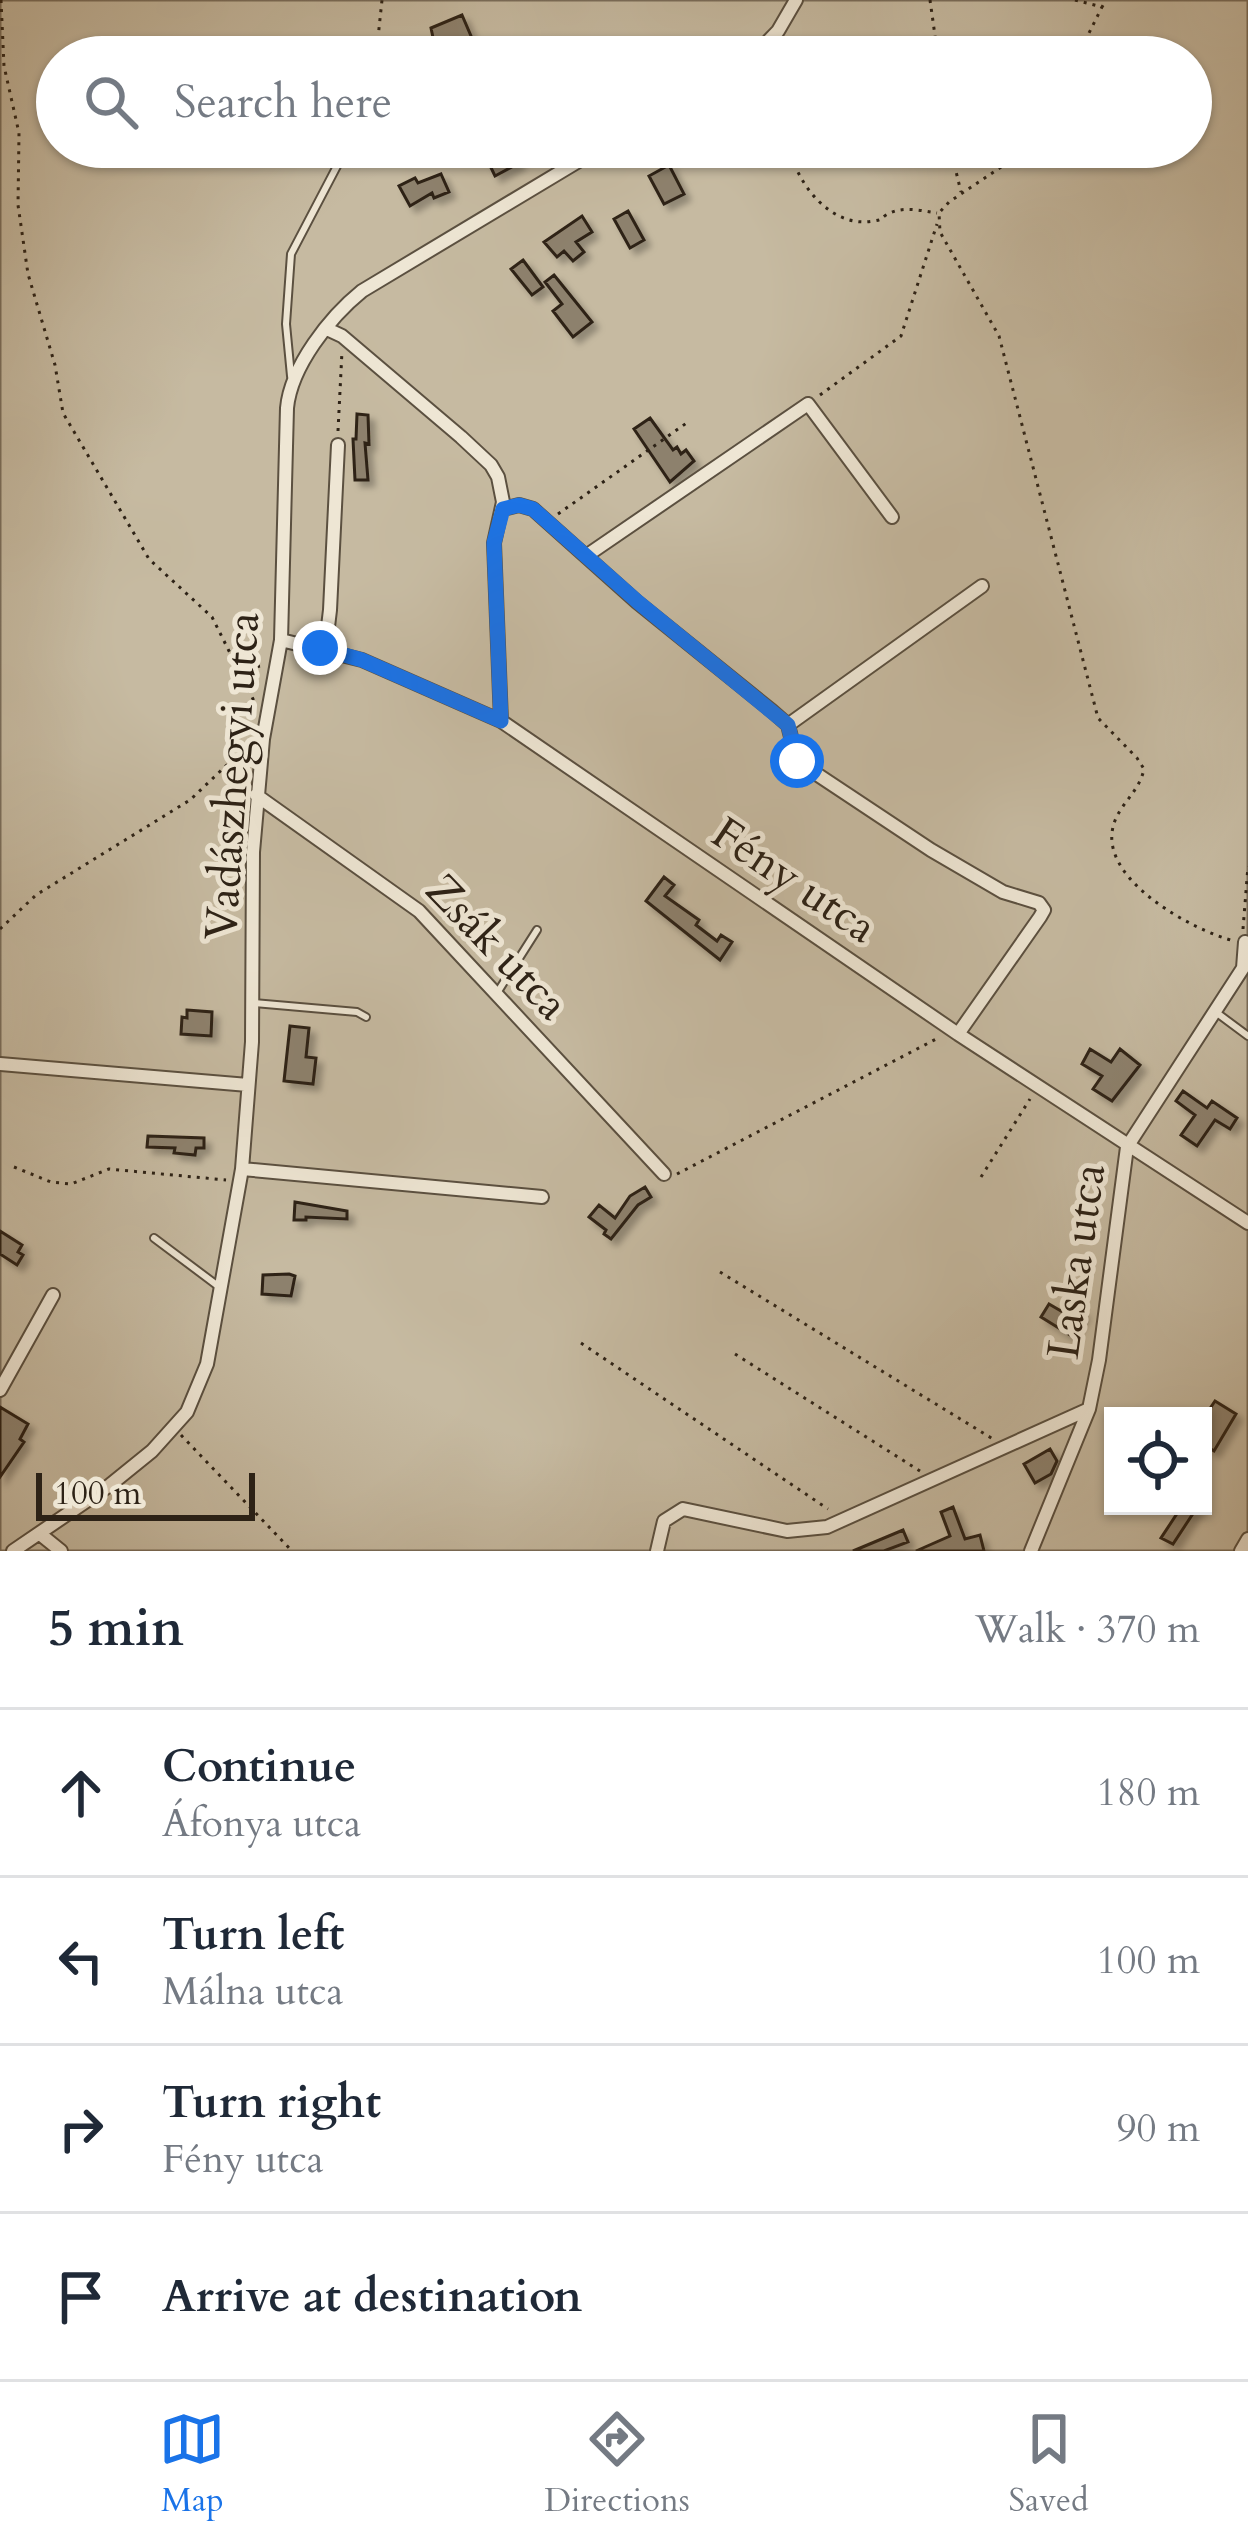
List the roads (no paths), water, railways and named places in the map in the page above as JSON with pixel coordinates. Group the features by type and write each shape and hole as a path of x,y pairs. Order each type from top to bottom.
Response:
{"street":[{"path":"773,36 796,0"},
{"name":"Vadászhegyi utca","path":"13,1551 130,1470 176,1426 207,1364 241,1175 253,1003 256,795 280,640 287,408 292,380 350,301 567,168"},
{"path":"327,329 342,336 491,465 503,509 494,543 501,721"},
{"path":"586,556 808,404 892,517"},
{"path":"320,648 330,610 338,445"},
{"path":"503,509 519,505 533,509 788,725 797,761 931,850 1003,892 1039,903 1044,910 1040,917 955,1032"},
{"path":"788,725 982,586"},
{"name":"Fény utca","path":"280,640 362,660 501,721 1127,1148 1248,1222"},
{"name":"Zsák utca","path":"256,795 404,898 667,1176"},
{"name":"Laska utca","path":"1031,1551 1089,1409 1127,1148 1246,961 1245,942"},
{"path":"0,1064 248,1085"},
{"path":"241,1175 542,1197"},
{"path":"0,1390 53,1294"},
{"name":"Laska utca","path":"657,1551 664,1522 683,1509 787,1531 827,1527 1089,1409"},
{"path":"40,1534 61,1551"},
{"path":"1241,1551 1248,1539"}],"lane":[{"path":"292,380 286,324 291,254 336,168"},
{"path":"497,993 537,930"},
{"path":"253,1003 357,1012 366,1017"},
{"path":"1214,1011 1248,1036"},
{"path":"154,1238 220,1288"}]}
